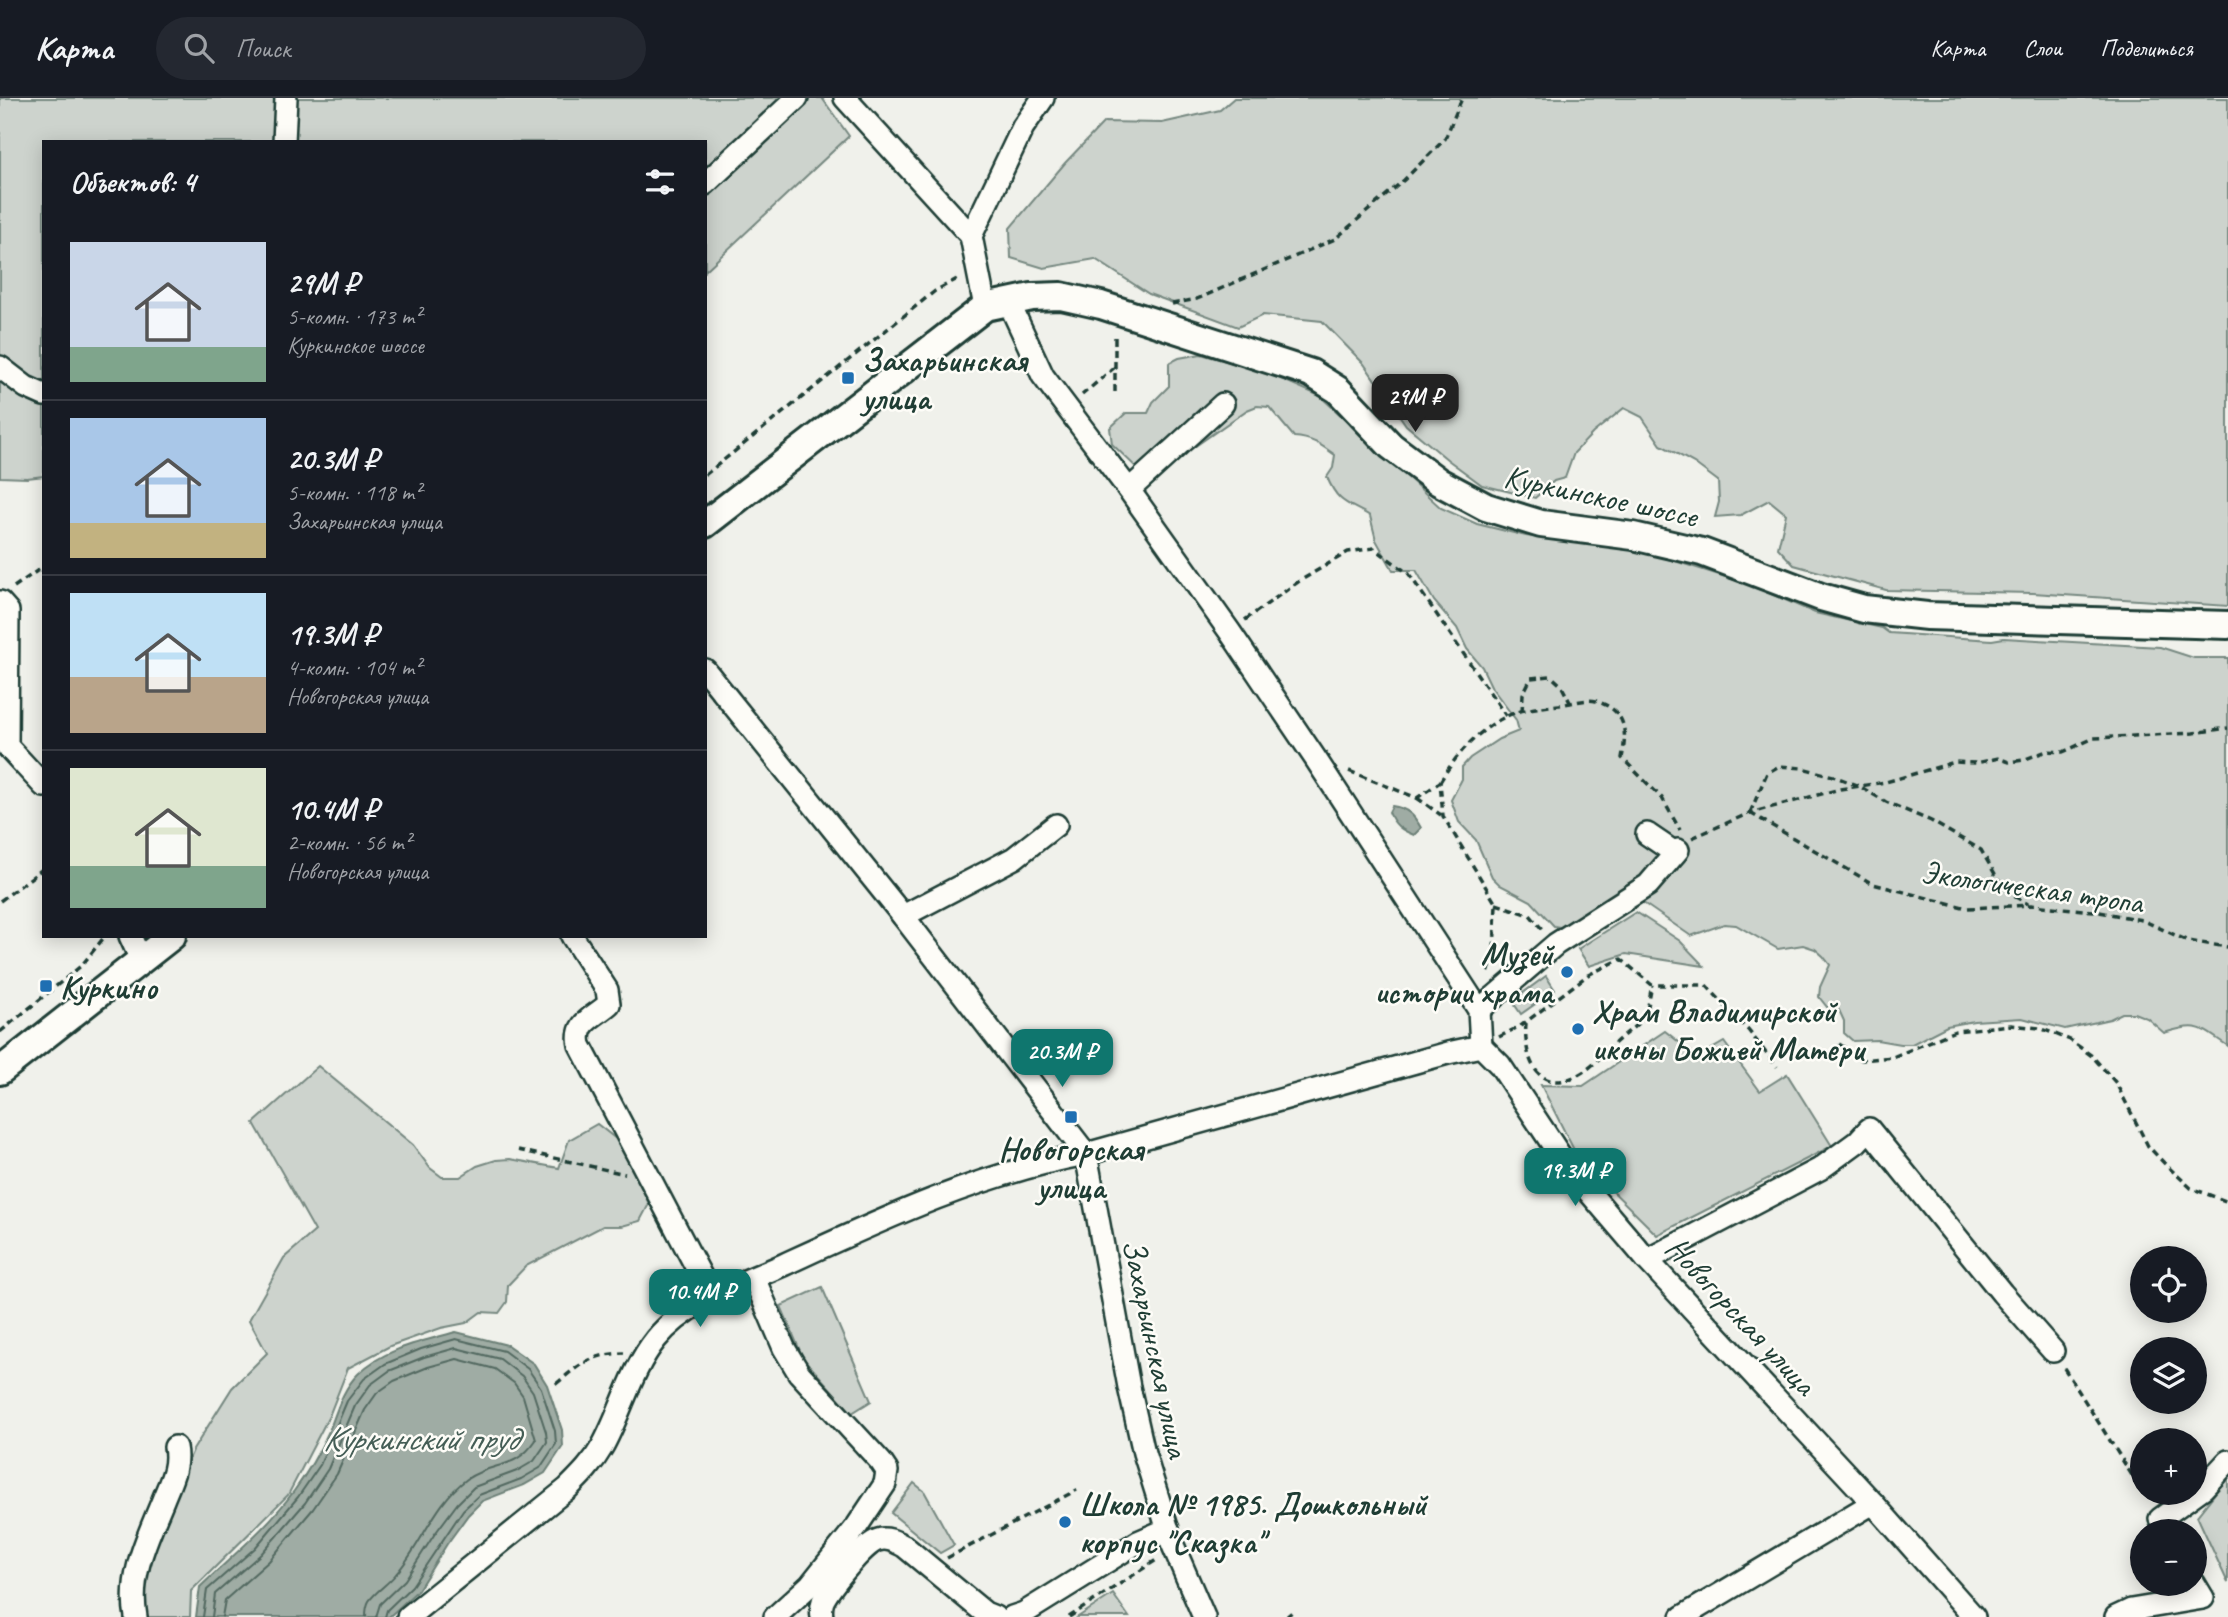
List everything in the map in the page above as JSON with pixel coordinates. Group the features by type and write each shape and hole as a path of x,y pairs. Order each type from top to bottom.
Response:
{"main road":[{"name":"Куркинское шоссе","path":"707,522 997,305 1061,296 1113,309 1311,373 1338,390 1391,446 1439,482 1486,508 1541,524 1633,536 1702,552 1821,597 1864,609 1927,616 2228,625"},
{"path":"0,1071 136,948 166,938"}],"street":[{"path":"284,140 286,98"},
{"path":"707,182 797,98"},
{"path":"971,236 1023,127 1043,98"},
{"path":"408,1617 568,1488 587,1469 601,1448 655,1340 672,1322 712,1297 900,1211 964,1187 1041,1162 1086,1154 1481,1045 1479,1010 1230,632 1129,490 1043,376 976,269 971,236 858,103"},
{"path":"0,367 26,387 42,394"},
{"path":"1129,490 1223,404"},
{"path":"5,596 8,611 4,747 42,784"},
{"name":"Захарьинская улица","path":"707,672 903,916 1086,1154 1129,1387 1144,1453 1171,1539 1204,1617"},
{"path":"903,916 1014,858 1056,825"},
{"path":"1479,1010 1556,944 1648,885 1679,848 1647,834"},
{"path":"573,938 607,990 609,1004 580,1026 580,1045 712,1297"},
{"name":"Новогорская улица","path":"1481,1045 1500,1065 1567,1166 1647,1260 1873,1503 1974,1617"},
{"path":"1647,1260 1820,1169 1857,1142 1869,1129 2001,1293 2053,1351"},
{"path":"754,1278 785,1348 800,1373 887,1471 886,1484 857,1526 810,1585 775,1617"},
{"path":"136,1617 133,1593 135,1576 149,1531 178,1461 175,1447"},
{"path":"2160,1519 2203,1488 2228,1461"},
{"path":"1682,1617 1873,1503"},
{"path":"822,1617 821,1608 825,1597 866,1546 878,1540 891,1539 904,1546 985,1612 995,1617"},
{"path":"1012,1617 1024,1613 1138,1542 1171,1539"},
{"path":"2116,1617 2131,1610 2203,1598 2202,1596"}],"path":[{"path":"1197,299 1335,239 1404,180 1445,139 1462,98"},
{"path":"707,473 935,291 976,269"},
{"path":"1115,337 1115,394"},
{"path":"1068,408 1115,367"},
{"path":"1230,632 1298,582 1348,552 1374,548 1409,574 1506,716"},
{"path":"5,596 42,568"},
{"path":"1522,712 1523,694 1531,678 1551,676 1561,685 1571,704"},
{"path":"1417,798 1440,782 1450,764 1471,742 1506,716 1595,701 1619,715 1626,734 1622,758 1662,798 1673,815"},
{"path":"1679,848 1750,813 1859,786 1886,782 1955,762 1976,763 2000,758 2009,762 2047,751 2063,752 2094,738 2193,733 2228,728"},
{"path":"1315,758 1417,798 1443,816 1496,904 1494,953 1488,976"},
{"path":"1750,813 1767,773 1779,766 1802,768 1859,786 1886,802 1931,821 1981,850 2012,895 2031,905"},
{"path":"1440,782 1443,816"},
{"name":"Экологическая тропа","path":"1750,813 1873,884 1967,908 2031,905 2094,911 2142,920 2192,942 2227,947"},
{"path":"0,901 42,870"},
{"path":"1496,904 1530,915 1556,944"},
{"path":"0,1032 82,965 103,938"},
{"path":"1481,1045 1526,1022 1588,975 1620,959 1652,985 1706,985 1748,1030 1777,1067"},
{"path":"1526,1022 1528,1060 1535,1072 1549,1080 1563,1080 1584,1072 1646,1014 1652,985"},
{"path":"1839,1044 1862,1060 1893,1057 1955,1031 2011,1025 2040,1028 2070,1040 2092,1056 2116,1083 2148,1146 2165,1164 2191,1188 2228,1202"},
{"path":"517,1150 648,1179"},
{"path":"2053,1351 2130,1472"},
{"path":"556,1384 582,1362 603,1353 647,1354"},
{"path":"930,1567 1077,1490"},
{"path":"1069,1617 1171,1539"},
{"path":"1286,1617 1292,1612"}],"shaded area":[{"path":"0,98 822,98 849,136 707,269 707,140 42,140 42,476 0,477"},
{"path":"1234,98 2228,98 2228,606 2033,593 1886,590 1794,565 1778,548 1786,514 1769,500 1741,515 1715,517 1719,502 1718,481 1694,463 1661,445 1642,417 1624,408 1593,433 1574,453 1565,478 1554,481 1535,498 1482,485 1406,425 1364,364 1322,321 1263,315 1238,327 1149,294 1095,259 1044,268 1011,258 1010,228 1104,122 1162,123 1220,110"},
{"path":"1201,354 1265,372 1320,396 1441,508 1477,524 1526,536 1643,551 1748,584 1815,613 1882,628 1889,633 2160,647 2194,658 2228,658 2228,1046 2198,1028 2164,1033 2147,1018 2134,1013 2122,1013 2110,1019 2065,1029 2022,1018 1974,1021 1947,1026 1912,1044 1877,1040 1853,1041 1844,1033 1844,1021 1839,1010 1827,1007 1819,997 1820,987 1830,965 1815,949 1803,945 1778,949 1736,925 1724,924 1691,936 1639,900 1565,928 1554,926 1531,901 1500,885 1492,877 1476,840 1459,822 1451,800 1462,779 1462,767 1470,758 1499,739 1519,731 1516,720 1492,688 1457,628 1434,601 1416,570 1393,570 1376,540 1370,516 1344,502 1335,493 1327,477 1333,468 1335,455 1311,440 1294,437 1269,407 1257,406 1247,410 1144,482 1138,469 1112,444 1110,428 1126,413 1148,413 1153,402 1169,386 1169,363 1179,358"},
{"path":"1636,912 1680,941 1704,966 1626,954 1589,966 1578,949"},
{"path":"1546,976 1555,990 1521,1014 1512,1001"},
{"path":"1665,1031 1698,1057 1724,1042 1760,1091 1787,1074 1832,1146 1657,1235 1577,1156 1541,1085 1583,1086"},
{"path":"318,1066 413,1145 430,1168 442,1177 460,1177 477,1166 496,1160 510,1159 559,1168 569,1140 597,1124 621,1143 649,1204 640,1221 622,1226 603,1226 526,1266 508,1285 507,1302 499,1313 481,1312 466,1323 441,1328 390,1346 348,1368 329,1416 288,1495 191,1591 190,1617 140,1617 150,1550 193,1450 232,1388 267,1353 249,1320 284,1258 315,1231 254,1123"},
{"path":"822,1287 871,1401 852,1413 803,1358 781,1306"},
{"path":"2228,1477 2228,1583 2207,1538 2207,1519 2198,1519 2197,1516"},
{"path":"914,1483 924,1491 954,1545 940,1553 891,1513"},
{"path":"1113,1594 1129,1617 1078,1617"}],"water":[{"path":"1392,806 1406,810 1416,819 1421,828 1414,835 1396,824 1389,812"},
{"name":"Куркинский пруд","path":"456,1332 507,1345 534,1364 547,1385 562,1430 563,1446 545,1473 524,1485 482,1501 447,1544 418,1590 389,1617 196,1617 200,1587 261,1530 304,1477 352,1380 368,1365 391,1352"}],"place":[{"name":"Захарьинская улица","path":"848,378"},
{"name":"Музей истории храма","path":"1567,972"},
{"name":"Куркино","path":"46,986"},
{"name":"Храм Владимирской иконы Божией Матери","path":"1578,1029"},
{"name":"Новогорская улица","path":"1071,1117"},
{"name":"Школа № 1985. Дошкольный корпус \"Сказка\"","path":"1065,1522"}]}
